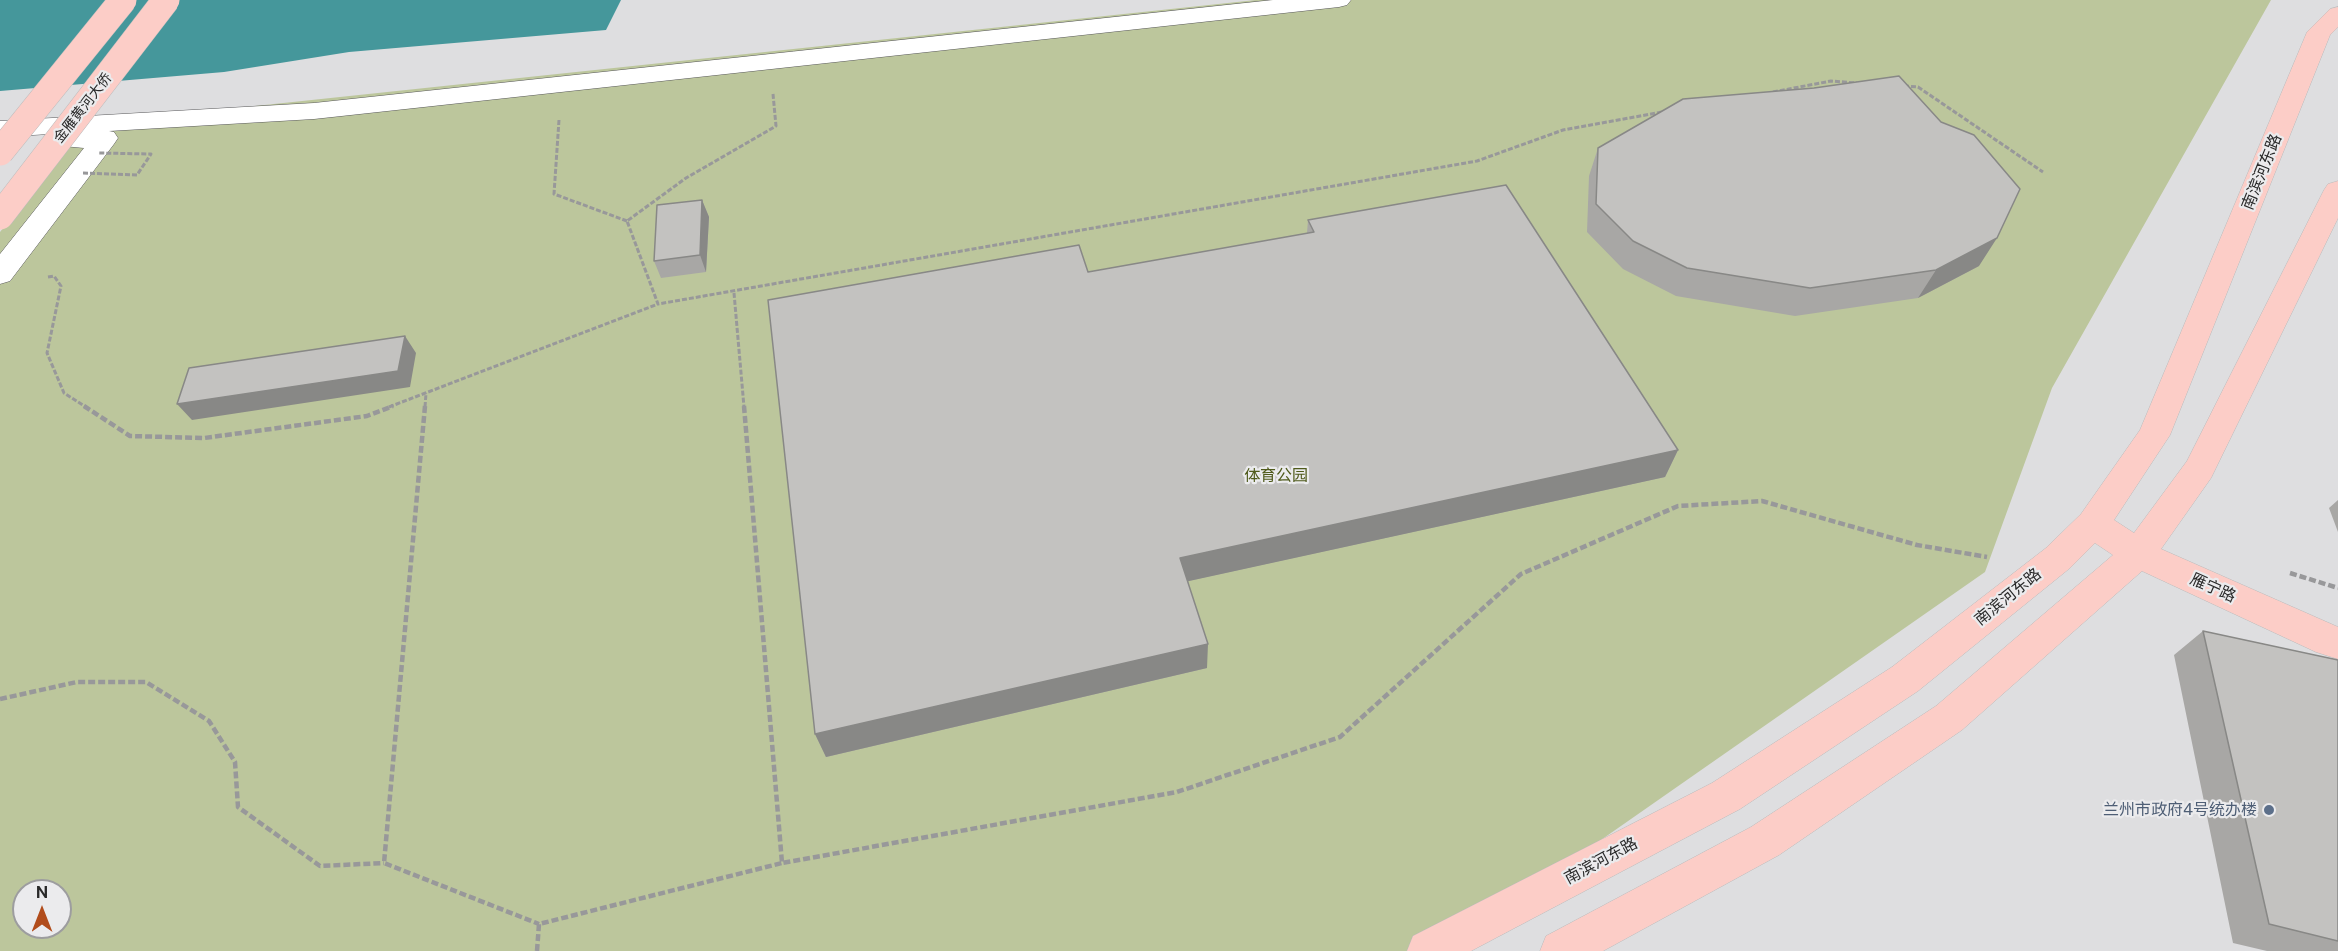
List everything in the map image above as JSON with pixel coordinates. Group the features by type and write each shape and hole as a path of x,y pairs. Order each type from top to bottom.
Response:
{"main road":[{"path":"0,152 123,0"},
{"name":"金雁黄河大侨","path":"0,216 166,0"},
{"name":"南滨河东路","path":"1428,951 1726,796 1905,679 2058,558 2093,524 2154,435 2319,32 2338,14"},
{"path":"1561,951 1765,841 1949,718 2138,554 2199,469 2338,190"},
{"name":"雁宁路","path":"2093,524 2138,554 2329,641 2338,643"}],"street":[{"path":"0,129 314,111 1339,0"},
{"path":"0,144 105,138 0,274"}],"path":[{"path":"627,221 686,178 776,126 771,61"},
{"path":"1773,92 1831,81 1863,83"},
{"path":"561,84 554,194 627,221 658,304"},
{"path":"1896,86 1918,87 2043,172"},
{"path":"43,277 54,276 61,286 47,353 64,393 130,436 204,438 368,416 658,304 734,293 1477,161 1563,130 1668,111"},
{"path":"74,173 137,174 151,154 94,153"},
{"path":"734,293 782,863"},
{"path":"384,863 426,393"},
{"path":"0,699 77,682 146,682 208,721 235,762 238,807 320,866 384,863 539,924 782,863 1177,792 1340,737 1521,574 1678,506 1762,501 1917,546 1993,558 2058,558"},
{"path":"537,951 539,924"}],"green space":[{"name":"体育公园","path":"1256,0 2271,0 2052,388 1985,572 1459,939 1415,951 0,951 0,232 85,124"}],"water":[{"path":"0,0 621,0 606,30 349,52 224,72 0,91"}],"building":[{"path":"1899,76 1941,122 1974,135 2020,189 1997,238 1936,270 1810,288 1687,268 1633,241 1596,204 1598,148 1683,99 1814,88"},
{"path":"1506,185 1678,450 1180,558 1208,644 815,734 768,300 1079,245 1088,272 1314,232 1308,220"},
{"path":"702,200 700,255 654,261 657,205"},
{"path":"405,336 398,371 177,404 189,368"},
{"name":"兰州市政府4号统办楼","path":"2203,631 2338,660 2338,941 2269,924"}],"place":[{"name":"兰州市政府4号统办楼","path":"2269,810"}]}
